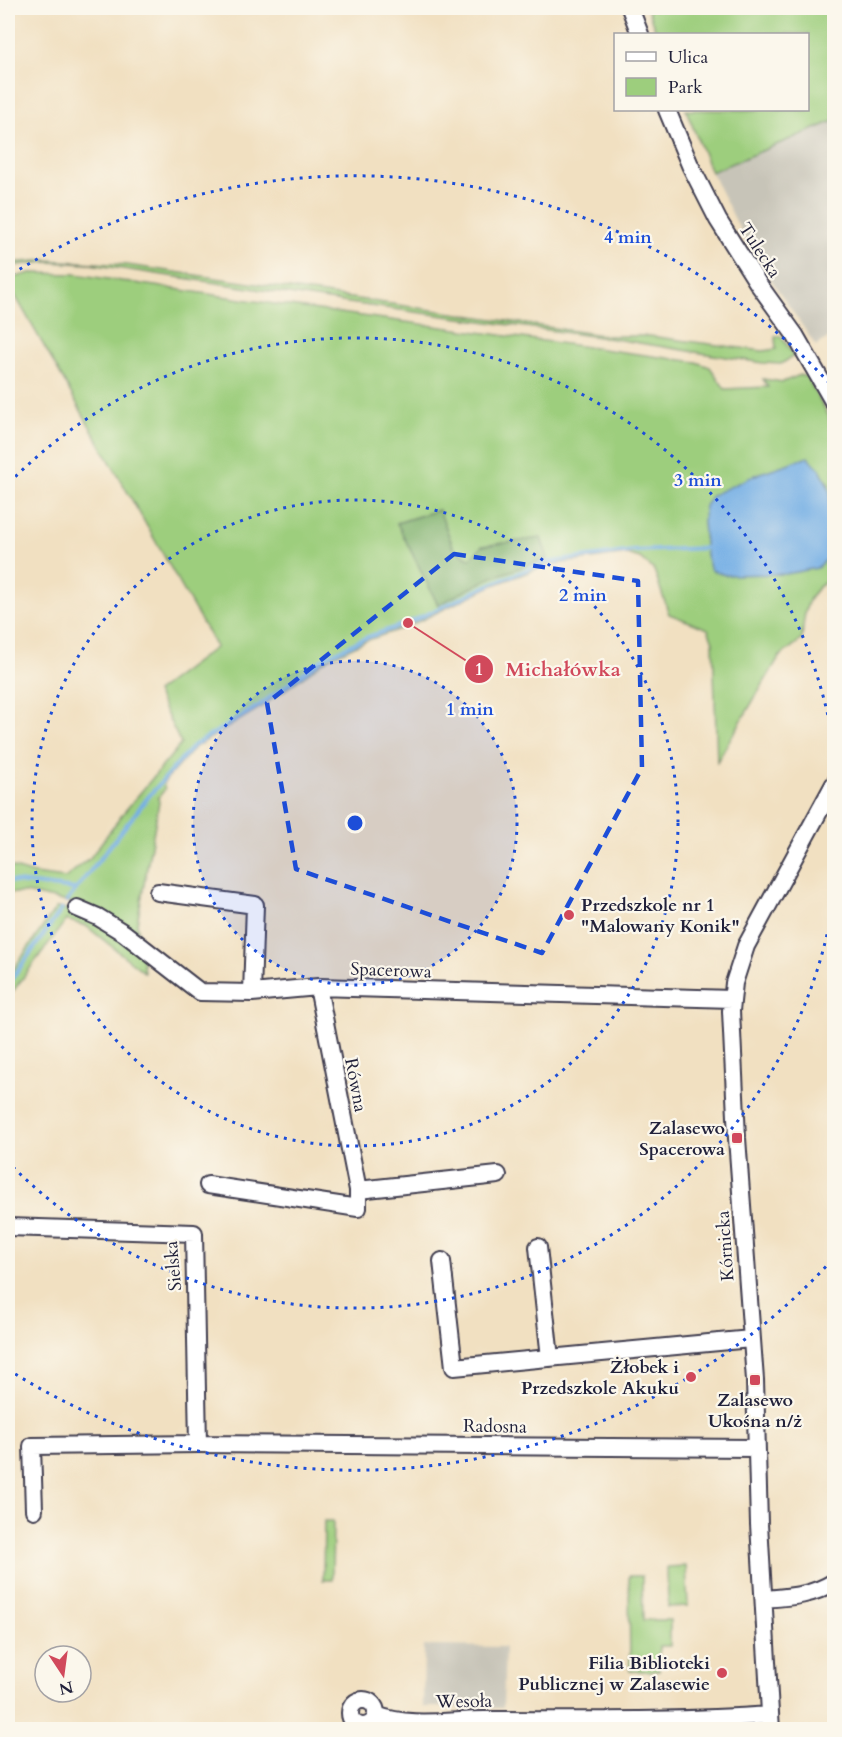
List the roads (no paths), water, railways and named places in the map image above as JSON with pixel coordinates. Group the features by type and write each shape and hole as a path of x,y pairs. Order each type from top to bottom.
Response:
{"street":[{"path":"630,8 640,33"},
{"name":"Tulecka","path":"667,111 690,165 718,220 759,285 795,335 834,404"},
{"name":"Kórnicka","path":"770,1722 756,1448 755,1380 734,1092 732,999 736,975 746,946 834,784"},
{"path":"158,892 255,905 252,993"},
{"name":"Spacerowa","path":"76,908 98,917 124,933 200,992 252,993 318,987 732,999"},
{"name":"Równa","path":"318,987 358,1191"},
{"path":"208,1185 358,1208 358,1191 498,1175"},
{"name":"Sielska","path":"8,1227 194,1233 198,1444"},
{"path":"538,1247 550,1358"},
{"path":"442,1261 454,1367 751,1339"},
{"name":"Radosna","path":"34,1509 32,1446 234,1444 756,1448"},
{"path":"764,1599 807,1594 834,1582"},
{"name":"Wesoła","path":"376,1715 388,1720 408,1722 455,1720 770,1722"}],"water":[{"path":"808,457 820,469 830,490 828,558 817,568 786,574 725,575 711,570 706,555 703,522 705,506 712,495 760,473"}],"waterway":[{"path":"67,901 149,796 193,746 257,707 327,656 544,563 633,551 709,548"},
{"path":"8,881 75,889"},
{"path":"8,984 62,909"}],"place":[{"name":"Michałówka","path":"408,623"},
{"name":"Przedszkole nr 1 \"Malowany Konik\"","path":"569,915"},
{"name":"Zalasewo Spacerowa","path":"737,1138"},
{"name":"Żłobek i Przedszkole Akuku","path":"691,1377"},
{"name":"Zalasewo Ukośna n/ż","path":"755,1380"},
{"name":"Filia Biblioteki Publicznej w Zalasewie","path":"722,1673"}]}
